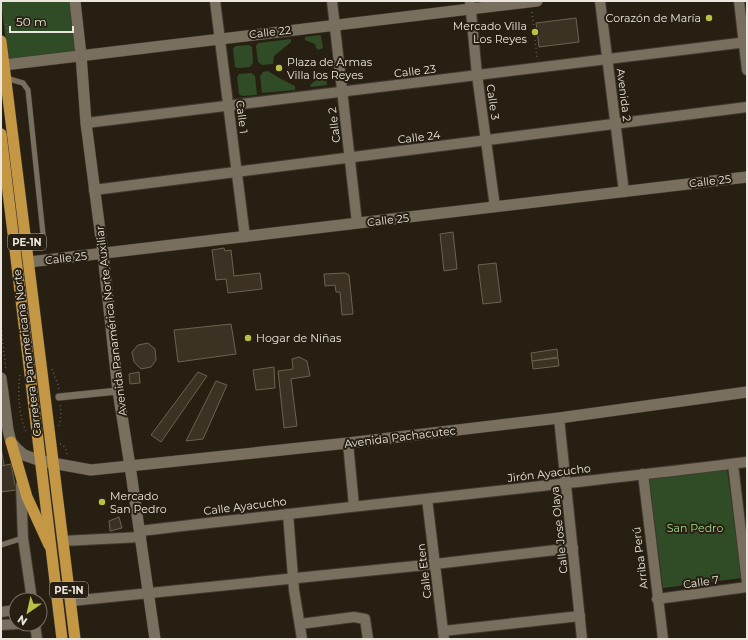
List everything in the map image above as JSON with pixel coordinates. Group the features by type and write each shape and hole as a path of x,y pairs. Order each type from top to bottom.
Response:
{"highway":[{"name":"Carretera Panamericana Norte","path":"5,39 4,65 76,639"},
{"name":"Carretera Panamericana Norte","path":"1,134 62,639"},
{"path":"11,442 27,497 52,551"}],"street":[{"name":"Avenida Panamérica Norte Auxiliar","path":"75,1 86,123 118,391 155,639"},
{"name":"Calle 1","path":"215,1 245,237"},
{"path":"332,1 334,24"},
{"name":"Calle 22","path":"4,65 334,24 471,5 537,1"},
{"name":"Avenida 2","path":"600,1 624,192"},
{"path":"739,1 746,43 747,70"},
{"name":"Calle 3","path":"471,5 477,75 495,207"},
{"name":"Calle 2","path":"334,24 357,223"},
{"name":"Calle 23","path":"86,123 746,43"},
{"name":"Calle 24","path":"94,190 747,107"},
{"name":"Calle 25","path":"29,262 747,177"},
{"path":"1,378 4,431 11,442"},
{"path":"59,397 118,391"},
{"name":"Avenida Pachacutec","path":"11,442 16,449 24,455 41,461 91,470 348,443 559,418 747,392"},
{"name":"Calle Jose Olaya","path":"559,418 582,639"},
{"path":"348,443 354,506"},
{"name":"Jirón Ayacucho","path":"354,506 747,462"},
{"path":"733,464 747,583"},
{"name":"Arriba Perú","path":"643,474 663,639"},
{"path":"21,478 23,538 31,592"},
{"name":"Calle Eten","path":"427,499 444,635"},
{"name":"Calle Ayacucho","path":"63,541 140,534 354,506"},
{"path":"288,514 293,579 302,639"},
{"path":"71,601 435,564 572,548"},
{"name":"Calle 7","path":"657,599 747,588"},
{"path":"444,635 580,616"},
{"path":"300,624 354,617 365,619 368,639"}],"lane":[{"path":"6,78 23,83 28,90 43,234 42,238 28,251"},
{"path":"1,545 23,538"}],"path":[{"path":"533,22 538,68"},
{"path":"5,39 6,24"},
{"path":"20,374 18,389 22,424 30,440"},
{"path":"16,412 21,411"}],"green space":[{"path":"1,1 70,1 77,49 74,52 8,60"},
{"path":"320,35 323,48 318,50 315,44 305,40 305,37"},
{"path":"291,39 291,42 274,56 273,64 262,65 258,62 256,46 258,43"},
{"path":"249,45 252,47 253,63 250,67 235,67 233,49 235,46"},
{"path":"268,71 295,86 295,90 262,93 260,76 263,72"},
{"path":"251,73 255,76 257,95 242,96 239,94 237,77 239,74"},
{"path":"322,75 326,75 327,85 311,87 310,85"},
{"name":"San Pedro","path":"727,469 742,578 663,588 649,478"}],"building":[{"path":"576,18 579,42 539,47 536,23"},
{"path":"453,232 457,269 444,271 440,234"},
{"path":"224,248 225,251 231,250 234,276 260,273 262,289 228,293 226,279 216,280 212,250"},
{"path":"496,263 501,302 483,304 478,265"},
{"path":"345,273 349,275 353,314 342,315 340,292 336,292 335,285 325,286 324,274"},
{"path":"231,324 236,354 178,362 174,330"},
{"path":"148,343 155,349 156,360 151,367 141,369 134,362 132,352 138,345"},
{"path":"557,349 558,357 532,361 531,353"},
{"path":"299,357 307,361 310,376 291,379 297,426 284,428 278,371 293,369 292,359"},
{"path":"558,358 559,366 533,369 532,361"},
{"path":"274,367 275,388 256,390 253,370"},
{"path":"139,372 140,383 130,384 129,374"},
{"path":"198,372 207,376 161,442 151,435"},
{"path":"216,381 227,385 203,439 186,441"},
{"path":"1,447 4,465 1,466"},
{"path":"11,464 16,490 1,492 1,466"},
{"path":"119,517 122,528 110,531 109,521"}],"place":[{"name":"Corazón de María","path":"709,18"},
{"name":"Mercado Villa Los Reyes","path":"535,32"},
{"name":"Plaza de Armas Villa los Reyes","path":"279,68"},
{"name":"Hogar de Niñas","path":"248,338"},
{"name":"Mercado San Pedro","path":"102,502"}]}
